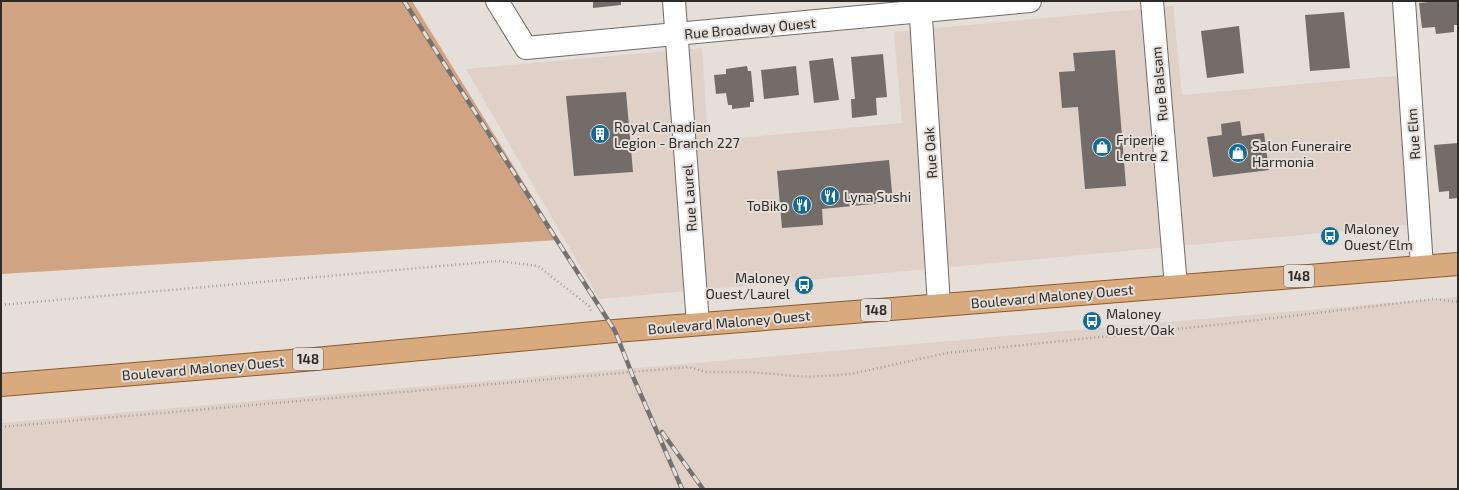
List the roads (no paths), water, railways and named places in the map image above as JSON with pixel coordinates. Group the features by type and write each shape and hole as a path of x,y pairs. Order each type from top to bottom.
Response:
{"main road":[{"name":"Boulevard Maloney Ouest","path":"1,385 304,360 600,332 1458,264"}],"street":[{"name":"Rue Broadway Ouest","path":"497,1 526,48 677,35 920,6 1030,1"},
{"name":"Rue Laurel","path":"674,1 698,324"},
{"name":"Rue Balsam","path":"1152,1 1176,286"},
{"name":"Rue Elm","path":"1404,1 1422,266"},
{"name":"Rue Oak","path":"920,6 939,305"}],"railway":[{"path":"404,1 615,331 634,379 682,489"},
{"path":"662,432 703,489"}],"place":[{"name":"Royal Canadian Legion - Branch 227","path":"600,134"},
{"name":"Friperie Lentre 2","path":"1102,147"},
{"name":"Salon Funeraire Harmonia","path":"1238,153"},
{"name":"Lyna Sushi","path":"830,196"},
{"name":"ToBiko","path":"802,205"},
{"name":"Maloney Ouest/Elm","path":"1330,236"},
{"name":"Maloney Ouest/Laurel","path":"804,285"},
{"name":"Maloney Ouest/Oak","path":"1092,321"}]}
